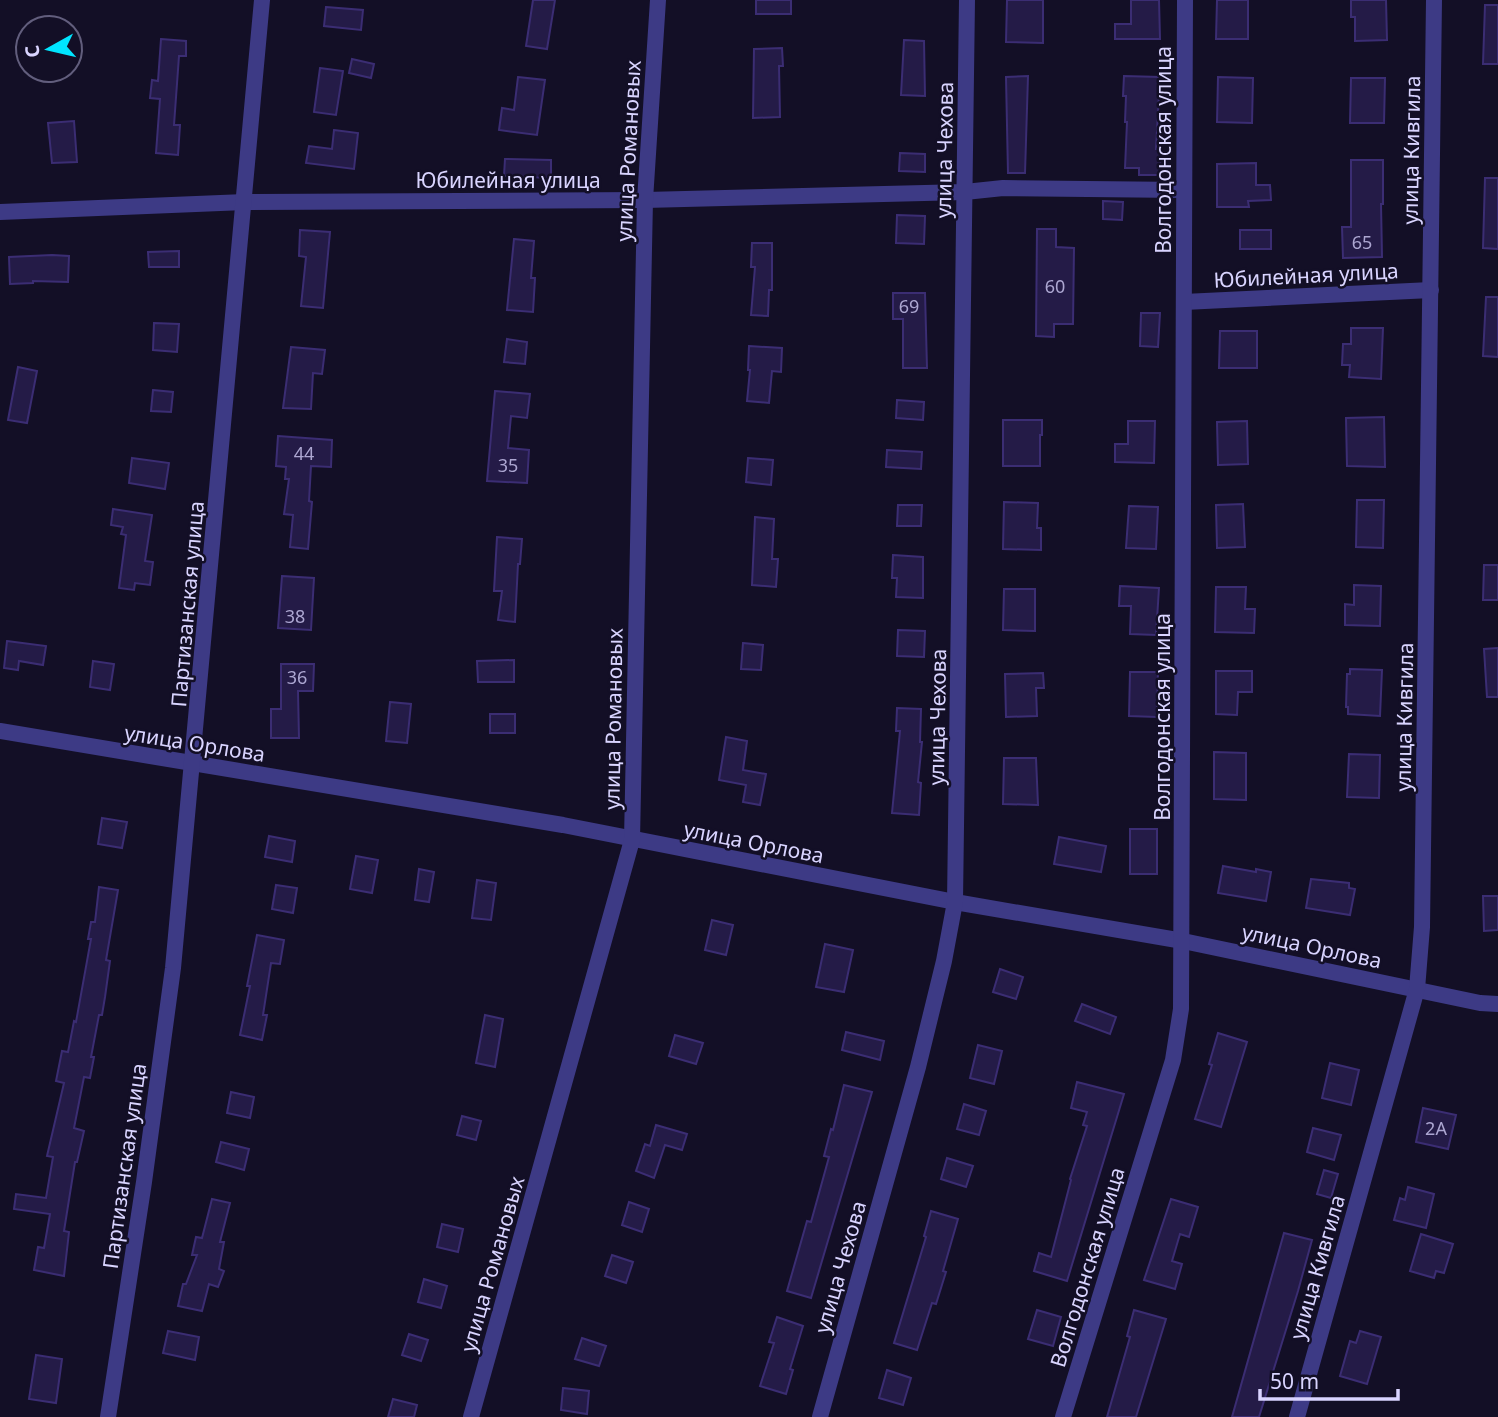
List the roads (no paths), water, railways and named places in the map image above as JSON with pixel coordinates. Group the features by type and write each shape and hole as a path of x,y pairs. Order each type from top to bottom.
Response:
{"street":[{"name":"Партизанская улица","path":"108,1417 173,968 262,0"},
{"name":"улица Романовых","path":"471,1417 632,840 645,200 658,0"},
{"name":"улица Чехова","path":"820,1417 918,1067 944,961 955,902 967,0"},
{"name":"Волгодонская улица","path":"1063,1417 1173,1060 1181,1009 1185,0"},
{"name":"улица Кивгила","path":"1297,1417 1417,989 1422,927 1434,0"},
{"name":"Юбилейная улица","path":"0,212 245,202 645,200 965,192 1003,188 1183,190"},
{"name":"Юбилейная улица","path":"1184,302 1431,290"},
{"name":"улица Орлова","path":"0,731 563,824 632,840 955,902 1183,941 1480,1003 1498,1004"}]}
